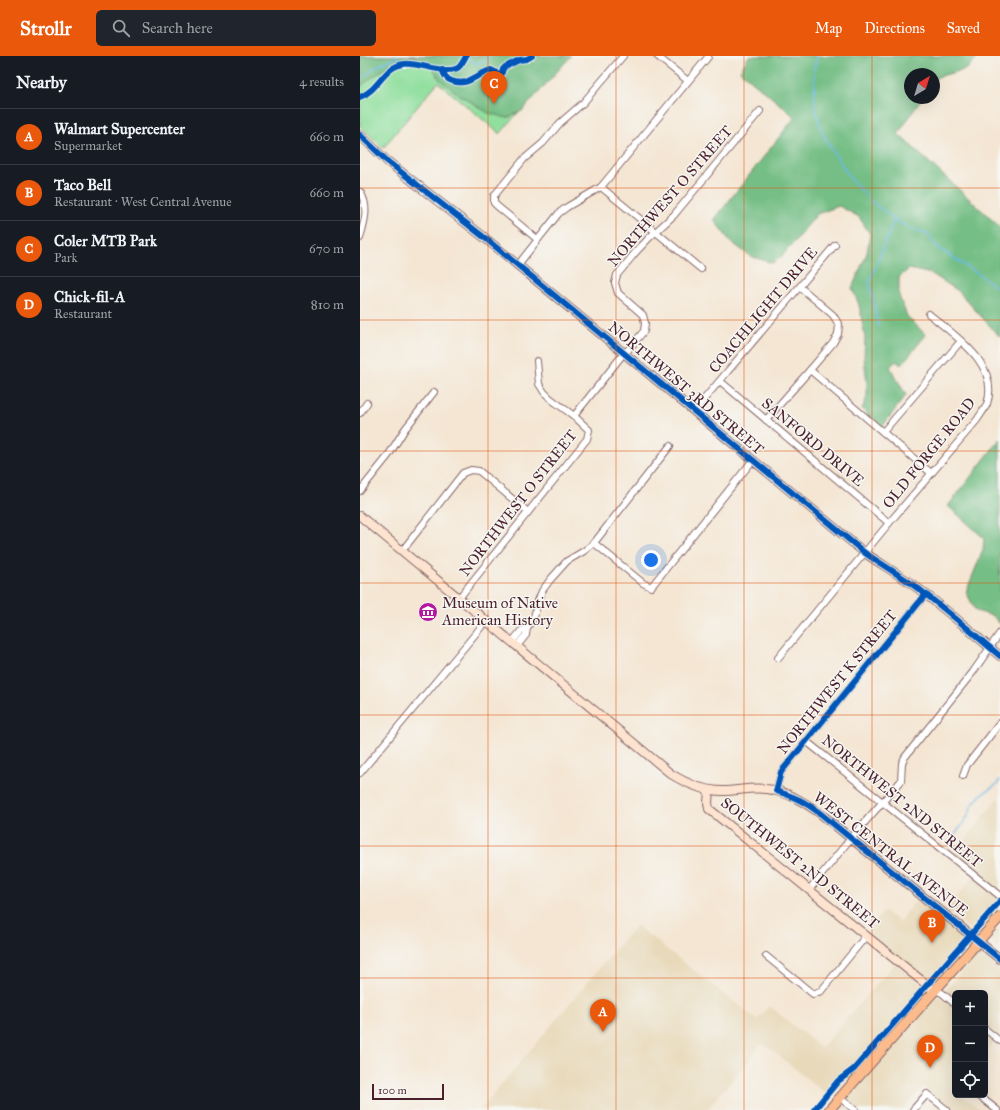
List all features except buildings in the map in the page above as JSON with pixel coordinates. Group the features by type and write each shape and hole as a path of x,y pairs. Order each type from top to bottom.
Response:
{"main road":[{"path":"829,1110 1000,916"}],"street":[{"path":"538,240 494,202 494,196 524,159 543,143 560,123 583,104 623,56"},
{"path":"657,56 688,81"},
{"path":"517,266 559,213 601,187 708,57"},
{"name":"NORTHWEST O STREET","path":"459,598 587,439 589,430 574,416 624,353 644,331 645,323 643,315 618,293 615,283 617,274 635,253 674,215 760,111"},
{"name":"NORTHWEST 3RD STREET","path":"360,135 387,161 485,238 865,553 926,594 1000,656"},
{"path":"601,187 701,269"},
{"path":"360,192 364,198 366,209 360,238"},
{"name":"COACHLIGHT DRIVE","path":"694,411 835,245"},
{"path":"766,420 810,370 838,334 839,325 833,315 800,287"},
{"name":"OLD FORGE ROAD","path":"778,658 889,523 977,420 987,404 990,389 988,374 979,358 961,340 929,314"},
{"path":"883,432 961,340"},
{"path":"537,361 539,384 544,392 574,416"},
{"path":"810,370 931,474"},
{"name":"SANFORD DRIVE","path":"720,381 889,523"},
{"path":"360,491 388,456 405,429 434,392"},
{"path":"360,413 366,403"},
{"path":"515,644 526,635 527,628 534,617 542,591 550,580 567,561 594,543 670,446"},
{"path":"594,543 643,583 651,587 753,460"},
{"path":"402,551 464,473 470,470 478,471 528,512"},
{"name":"SOUTHWEST 2ND STREET","path":"360,516 671,774 697,787 709,790 709,808 927,985 942,993 952,1001"},
{"name":"NORTHWEST K STREET","path":"776,791 780,772 926,594"},
{"path":"360,773 486,621"},
{"path":"809,890 851,838 901,781 902,764 905,757 973,672 1000,633"},
{"path":"963,776 967,765 1000,723"},
{"name":"NORTHWEST 2ND STREET","path":"806,741 1000,896"},
{"name":"WEST CENTRAL AVENUE","path":"709,790 723,791 758,789 776,791 790,795 802,801 821,814 1000,959"},
{"path":"766,956 813,994 821,991 866,936"},
{"path":"988,1031 1000,1041"},
{"path":"913,1110 927,1094 947,1110"},
{"path":"840,1098 855,1110"},
{"path":"982,1098 997,1110"}],"shaded area":[{"path":"997,799 1000,801 1000,904 976,934 947,910 975,874 954,855"},
{"path":"918,898 969,940 931,985 866,933 884,911 899,922"},
{"path":"636,925 757,1020 769,1006 821,1048 895,963 927,989 831,1098 767,1046 759,1045 754,1054 707,1110 480,1110"},
{"path":"1000,926 1000,951 995,947 992,936"},
{"path":"982,947 1000,963 1000,1037 988,1027 988,990 952,990 952,997 945,991"},
{"path":"938,996 952,1008 952,1098 966,1098 981,1110 952,1110 923,1086 903,1110 839,1110"},
{"path":"988,1037 994,1042 988,1049"}],"green space":[{"path":"360,56 565,56 500,134 438,82 383,148 360,126"},
{"path":"360,56 571,56 522,111 507,118 488,113 457,93 440,80 429,62 413,57 397,61 360,87"},
{"path":"749,56 978,56 967,69 940,76 940,68 904,68 904,104 918,104 898,134 1000,227 1000,337 957,290 932,274 909,269 899,277 899,296 907,316 926,335 901,365 896,361 890,367 906,395 882,427 862,409 867,397 864,357 865,338 859,305 852,288 867,253 870,234 859,217 839,206 817,214 784,254 773,263 750,256 730,241 714,220 795,117 740,71"},
{"path":"1000,439 1000,624 993,616 976,611 966,592 983,550 984,538 948,506"}],"waterway":[{"path":"360,79 379,65 399,56"},
{"path":"466,56 474,63 485,62 490,56"},
{"path":"817,56 814,69 815,108 823,135 850,178 872,202 894,219 910,229 927,233 938,248 980,275 1000,290"},
{"path":"878,326 869,282 894,220"},
{"path":"948,845 968,816 972,805 981,795 997,784 1000,780"}],"cycle path":[{"path":"360,97 372,89 391,69 397,66 410,64 448,70 459,67 466,56"},
{"path":"442,69 444,75 448,79 463,82 491,70 501,76 505,67 519,60 527,59 532,56"},
{"path":"360,135 387,161 485,238 865,553 924,593 1000,656"},
{"path":"926,594 781,772 776,791 800,800 821,814 1000,959"},
{"path":"814,1110 838,1081 854,1069 1000,901"}],"place":[{"name":"Coler MTB Park","path":"494,104"},
{"name":"Museum of Native American History","path":"428,612"},
{"name":"Taco Bell","path":"932,943"},
{"name":"Walmart Supercenter","path":"603,1032"},
{"name":"Chick-fil-A","path":"930,1068"}]}
